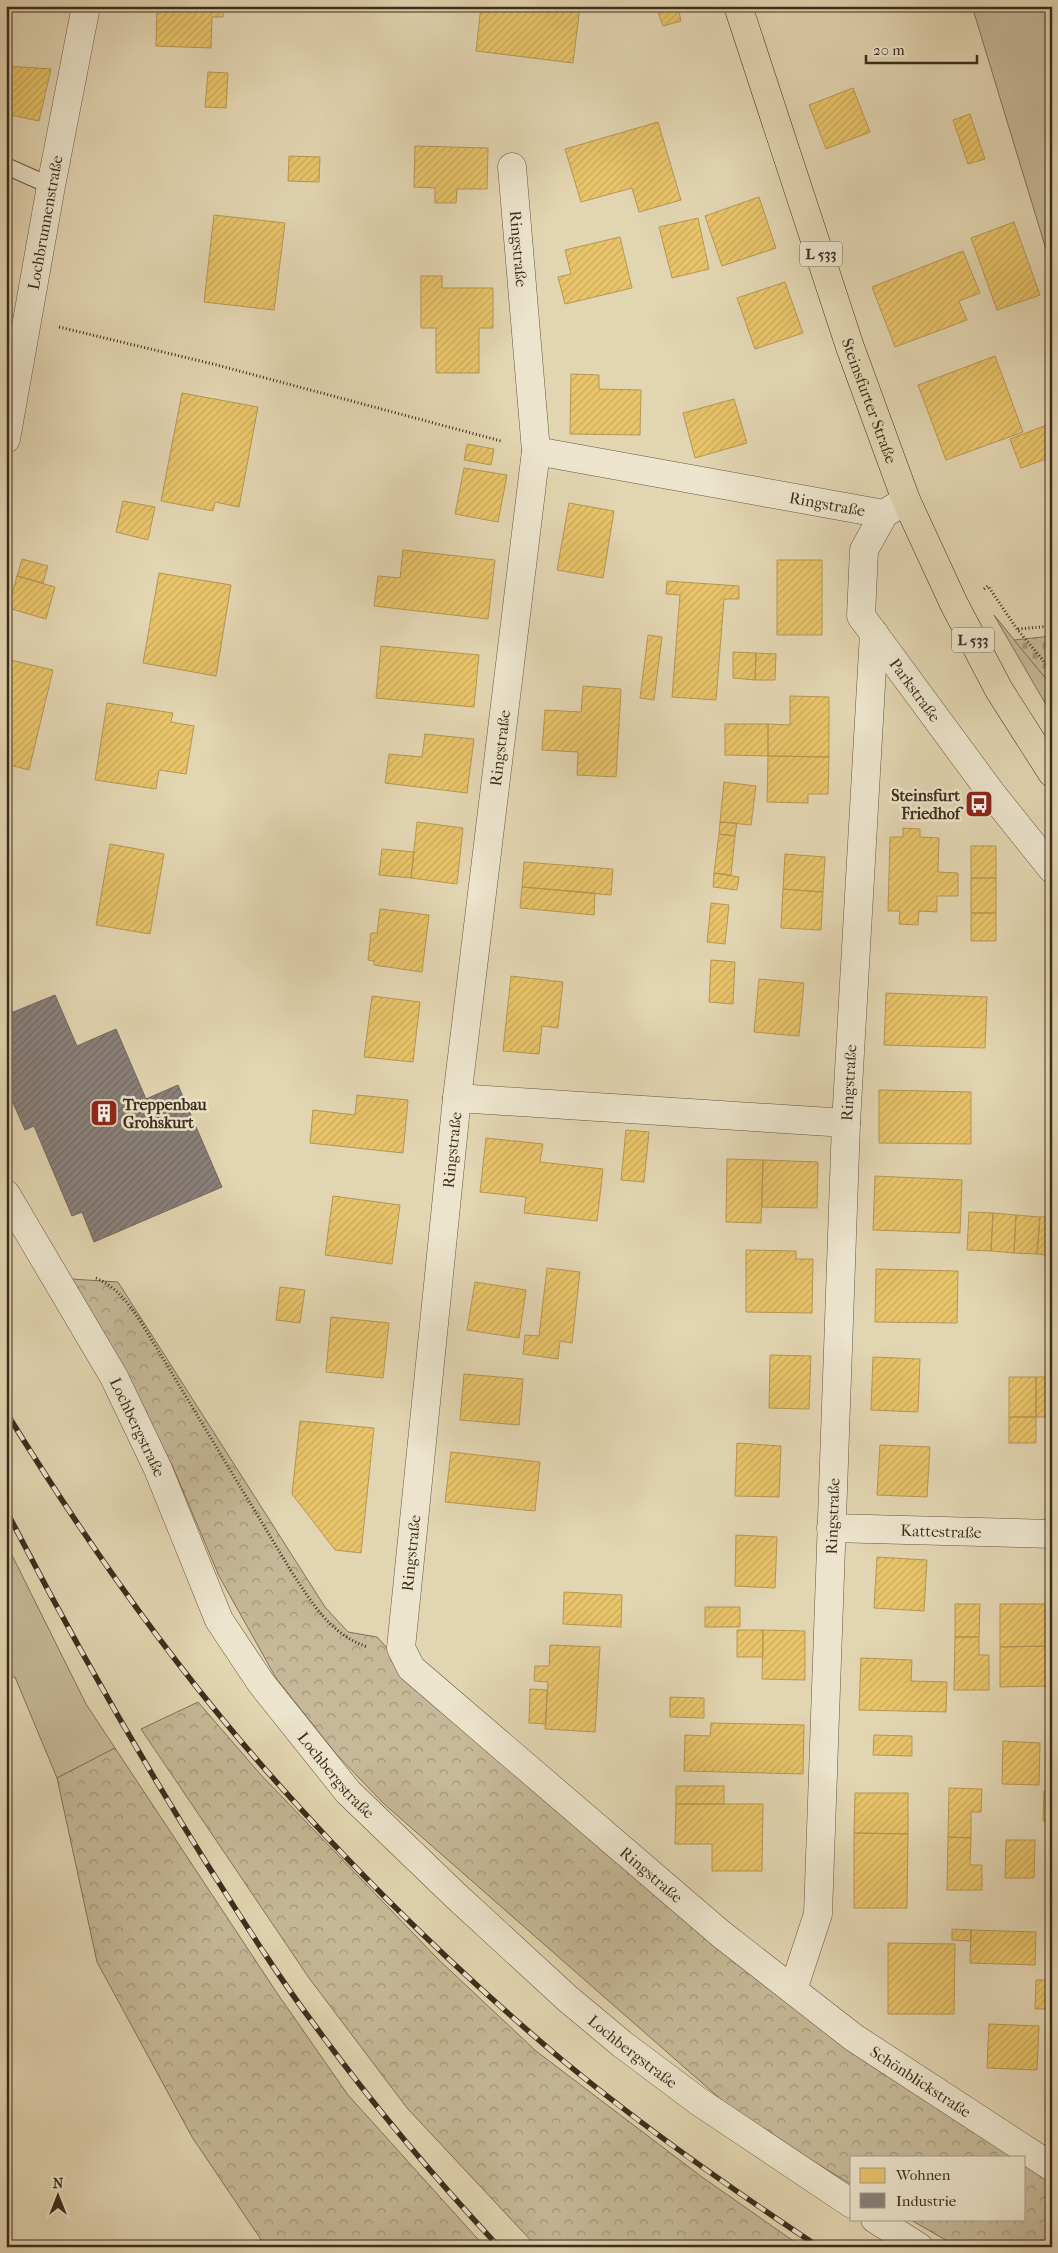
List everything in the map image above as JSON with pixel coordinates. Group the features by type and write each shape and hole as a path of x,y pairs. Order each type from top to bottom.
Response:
{"main road":[{"name":"Steinsfurter Straße","path":"738,6 850,346 894,507 954,604 999,690 1052,773"}],"street":[{"name":"Lochbrunnenstraße","path":"6,439 50,186 86,6"},
{"name":"Ringstraße","path":"512,167 536,451 458,1098 401,1648 411,1668 721,1934 793,1990 818,1914 846,1123 874,633"},
{"name":"Ringstraße","path":"536,451 894,507"},
{"name":"Parkstraße","path":"894,507 864,550 861,616 992,794 1052,869"},
{"path":"458,1098 846,1123"},
{"name":"Lochbergstraße","path":"6,1194 114,1377 135,1420 219,1620 261,1683 348,1792 476,1915 568,1999 622,2044 698,2101 850,2203"},
{"name":"Kattestraße","path":"831,1528 1052,1534"},
{"name":"Schönblickstraße","path":"793,1990 853,2037 1052,2167"},
{"path":"877,2220 919,2247"}],"lane":[{"path":"6,166 50,186"}],"path":[{"path":"27,320 217,364 536,451"},
{"path":"954,604 988,586 1017,629 1052,671"},
{"path":"1017,629 1052,626"},
{"path":"48,1264 72,1267 109,1284 121,1293 141,1322 291,1571 332,1628 350,1641 369,1648 401,1648"}],"green space":[{"path":"972,6 1052,6 1052,269"},
{"path":"994,615 1052,686 1052,715"},
{"path":"1052,636 1052,686 1014,640"},
{"path":"71,1279 118,1282 325,1607 348,1632 377,1637 452,1719 1018,2156 850,2156 850,2184 741,2117 383,1803 337,1755 276,1678 219,1576 172,1465 94,1316"},
{"path":"6,1543 86,1704 115,1748 57,1778 15,1677 6,1677"},
{"path":"198,1702 261,1775 438,1959 536,2051 702,2177 802,2247 537,2247 407,2108 309,1978 141,1729"},
{"path":"115,1748 277,1993 348,2095 485,2247 266,2247 192,2137 97,1962 57,1778"},
{"path":"1026,2161 1052,2177 1052,2247 958,2247 911,2220 1026,2220"}],"building: Wohnen":[{"path":"157,6 223,6 223,17 212,17 211,48 156,46"},
{"path":"481,6 580,6 573,63 476,51"},
{"path":"656,6 678,6 681,21 663,26"},
{"path":"6,66 51,69 39,121 6,114"},
{"path":"208,72 228,73 226,108 205,107"},
{"path":"853,88 870,132 826,149 809,105"},
{"path":"970,114 985,159 968,164 953,120"},
{"path":"658,122 681,200 639,212 632,188 581,202 565,149"},
{"path":"415,146 488,148 487,189 457,189 456,203 435,203 435,188 414,187"},
{"path":"289,156 320,157 319,182 288,181"},
{"path":"759,197 776,248 722,266 705,216"},
{"path":"214,215 285,223 274,310 204,302"},
{"path":"698,218 709,269 672,278 659,227"},
{"path":"1014,222 1040,295 997,310 971,238"},
{"path":"620,237 632,288 565,304 558,277 571,274 565,250"},
{"path":"963,251 980,293 959,301 967,320 895,347 872,287"},
{"path":"421,276 442,276 442,288 493,288 493,328 479,328 479,373 436,373 436,328 421,328"},
{"path":"785,282 803,333 755,349 737,298"},
{"path":"995,356 1023,432 946,460 918,385"},
{"path":"571,374 599,375 599,389 641,390 640,435 570,434"},
{"path":"182,393 258,407 239,507 215,502 213,511 161,501"},
{"path":"734,399 747,443 695,458 683,413"},
{"path":"1052,423 1052,457 1021,468 1010,439"},
{"path":"467,444 494,449 491,465 464,460"},
{"path":"464,468 507,475 498,522 455,514"},
{"path":"123,501 155,507 148,540 116,532"},
{"path":"569,503 614,511 603,578 557,570"},
{"path":"403,550 495,560 488,619 374,606 378,576 400,578"},
{"path":"22,559 48,566 43,583 17,576"},
{"path":"777,560 822,560 822,635 777,635"},
{"path":"159,573 231,585 216,676 143,663"},
{"path":"17,576 55,587 46,619 8,608"},
{"path":"667,581 739,586 739,599 724,599 716,700 672,697 680,595 666,594"},
{"path":"648,635 662,637 654,700 640,698"},
{"path":"381,646 479,655 474,707 376,698"},
{"path":"733,652 756,653 755,680 733,678"},
{"path":"756,653 776,654 775,680 755,680"},
{"path":"6,659 53,670 29,770 6,764"},
{"path":"583,686 621,689 616,777 577,775 578,752 542,750 545,710 581,712"},
{"path":"790,696 829,697 829,757 768,756 768,724 790,725"},
{"path":"107,703 173,713 171,722 194,726 186,774 159,770 156,789 95,780"},
{"path":"725,724 768,724 768,756 725,755"},
{"path":"425,734 474,739 467,793 385,783 389,754 422,757"},
{"path":"768,756 829,757 828,794 808,794 808,803 767,802"},
{"path":"724,782 756,786 751,825 720,822"},
{"path":"417,822 463,828 457,884 411,878"},
{"path":"720,822 737,823 735,836 719,834"},
{"path":"903,828 920,829 920,837 939,838 938,872 958,873 958,896 937,896 937,912 919,911 918,925 899,924 900,911 888,911 890,837 903,837"},
{"path":"719,834 735,836 731,875 714,873"},
{"path":"110,844 164,854 150,934 96,925"},
{"path":"971,846 996,846 996,878 971,878"},
{"path":"382,849 414,852 411,878 379,875"},
{"path":"785,854 825,857 823,892 783,889"},
{"path":"524,862 613,869 611,895 522,887"},
{"path":"714,873 739,877 737,890 713,887"},
{"path":"971,878 996,878 996,913 971,913"},
{"path":"522,887 595,893 594,915 520,908"},
{"path":"783,889 823,892 821,930 781,928"},
{"path":"711,903 729,905 725,944 707,942"},
{"path":"380,909 429,915 422,972 374,965 374,961 368,960 371,933 377,933"},
{"path":"971,913 996,913 996,941 971,941"},
{"path":"711,960 735,962 733,1004 709,1002"},
{"path":"511,976 563,982 558,1028 542,1026 539,1054 503,1051"},
{"path":"759,979 804,983 799,1036 754,1032"},
{"path":"886,993 987,997 985,1048 884,1045"},
{"path":"372,996 420,1002 413,1062 364,1057"},
{"path":"879,1090 971,1092 971,1144 879,1143"},
{"path":"357,1095 408,1100 403,1153 310,1143 313,1110 355,1115"},
{"path":"626,1130 649,1132 644,1182 621,1180"},
{"path":"486,1138 543,1144 540,1162 603,1169 597,1221 524,1213 526,1197 480,1192"},
{"path":"727,1159 763,1160 761,1223 726,1222"},
{"path":"763,1160 818,1162 817,1208 762,1207"},
{"path":"875,1176 962,1180 960,1233 873,1230"},
{"path":"333,1196 400,1205 392,1264 325,1255"},
{"path":"969,1212 993,1213 991,1251 967,1250"},
{"path":"993,1213 1016,1215 1014,1253 991,1251"},
{"path":"1016,1215 1040,1217 1037,1254 1014,1253"},
{"path":"1040,1217 1052,1217 1052,1256 1037,1254"},
{"path":"746,1250 796,1251 796,1259 813,1259 812,1313 746,1312"},
{"path":"547,1268 580,1272 572,1343 560,1341 558,1359 523,1354 525,1335 539,1336"},
{"path":"876,1269 958,1271 957,1323 875,1322"},
{"path":"475,1282 526,1290 519,1338 467,1330"},
{"path":"280,1287 305,1290 300,1323 276,1320"},
{"path":"331,1317 389,1323 383,1378 326,1372"},
{"path":"770,1355 811,1356 809,1409 769,1408"},
{"path":"873,1357 920,1359 918,1412 871,1410"},
{"path":"464,1374 523,1379 519,1425 460,1420"},
{"path":"1009,1377 1036,1377 1036,1417 1009,1417"},
{"path":"1036,1377 1052,1377 1052,1417 1036,1417"},
{"path":"1009,1417 1036,1417 1036,1443 1009,1443"},
{"path":"300,1421 374,1428 361,1553 335,1550 292,1494"},
{"path":"737,1443 781,1446 779,1497 735,1496"},
{"path":"880,1445 930,1447 927,1497 877,1495"},
{"path":"451,1452 540,1462 535,1511 445,1502"},
{"path":"736,1535 777,1537 775,1588 735,1586"},
{"path":"877,1557 927,1560 924,1611 874,1608"},
{"path":"564,1592 622,1595 621,1627 563,1624"},
{"path":"955,1604 980,1604 979,1637 955,1637"},
{"path":"1000,1604 1049,1604 1049,1646 1000,1647"},
{"path":"705,1607 740,1607 740,1627 705,1627"},
{"path":"737,1630 763,1630 763,1657 737,1657"},
{"path":"763,1630 805,1631 805,1680 762,1679"},
{"path":"955,1637 979,1637 979,1655 989,1655 989,1690 954,1690"},
{"path":"550,1645 600,1647 595,1732 545,1729 548,1682 534,1681 535,1666 549,1666"},
{"path":"1049,1646 1050,1686 1000,1687 1000,1647"},
{"path":"861,1658 912,1660 911,1681 947,1682 946,1712 859,1710"},
{"path":"530,1689 547,1690 546,1724 529,1723"},
{"path":"670,1697 704,1698 704,1718 670,1717"},
{"path":"711,1723 804,1725 803,1774 684,1771 685,1735 710,1736"},
{"path":"874,1735 912,1736 912,1756 873,1755"},
{"path":"1003,1741 1040,1743 1039,1785 1002,1784"},
{"path":"676,1786 724,1786 724,1804 676,1804"},
{"path":"949,1788 982,1789 981,1812 971,1812 971,1838 948,1837"},
{"path":"1044,1791 1052,1791 1052,1821 1043,1821"},
{"path":"855,1793 908,1793 908,1834 854,1833"},
{"path":"676,1804 763,1804 762,1871 712,1871 712,1844 675,1844"},
{"path":"854,1833 908,1834 907,1908 854,1908"},
{"path":"948,1837 971,1838 970,1865 982,1865 982,1890 947,1890"},
{"path":"1006,1840 1035,1840 1034,1878 1005,1878"},
{"path":"952,1929 971,1930 971,1941 952,1940"},
{"path":"971,1930 1036,1932 1035,1965 970,1963"},
{"path":"888,1943 955,1944 954,2014 888,2014"},
{"path":"1052,1945 1052,2009 1035,2009 1036,1980 1051,1980"},
{"path":"989,2024 1039,2026 1037,2070 987,2068"},
{"path":"1048,2048 1052,2048 1052,2109 1046,2108"}],"building: Industrie":[{"path":"6,218 12,222 6,232"},
{"name":"Treppenbau Grohskurt","path":"55,995 77,1046 116,1029 146,1099 178,1085 222,1187 94,1242 82,1212 72,1216 34,1126 25,1130 6,1087 6,1015"}],"railway":[{"path":"6,1412 88,1539 146,1621 239,1739 314,1824 434,1945 561,2059 623,2109 687,2156 819,2247"},
{"path":"6,1510 53,1600 128,1733 180,1821 274,1967 337,2056 381,2112 427,2167 499,2247"}],"place":[{"name":"Steinsfurt Friedhof","path":"979,804"},
{"name":"Treppenbau Grohskurt","path":"104,1113"}]}
